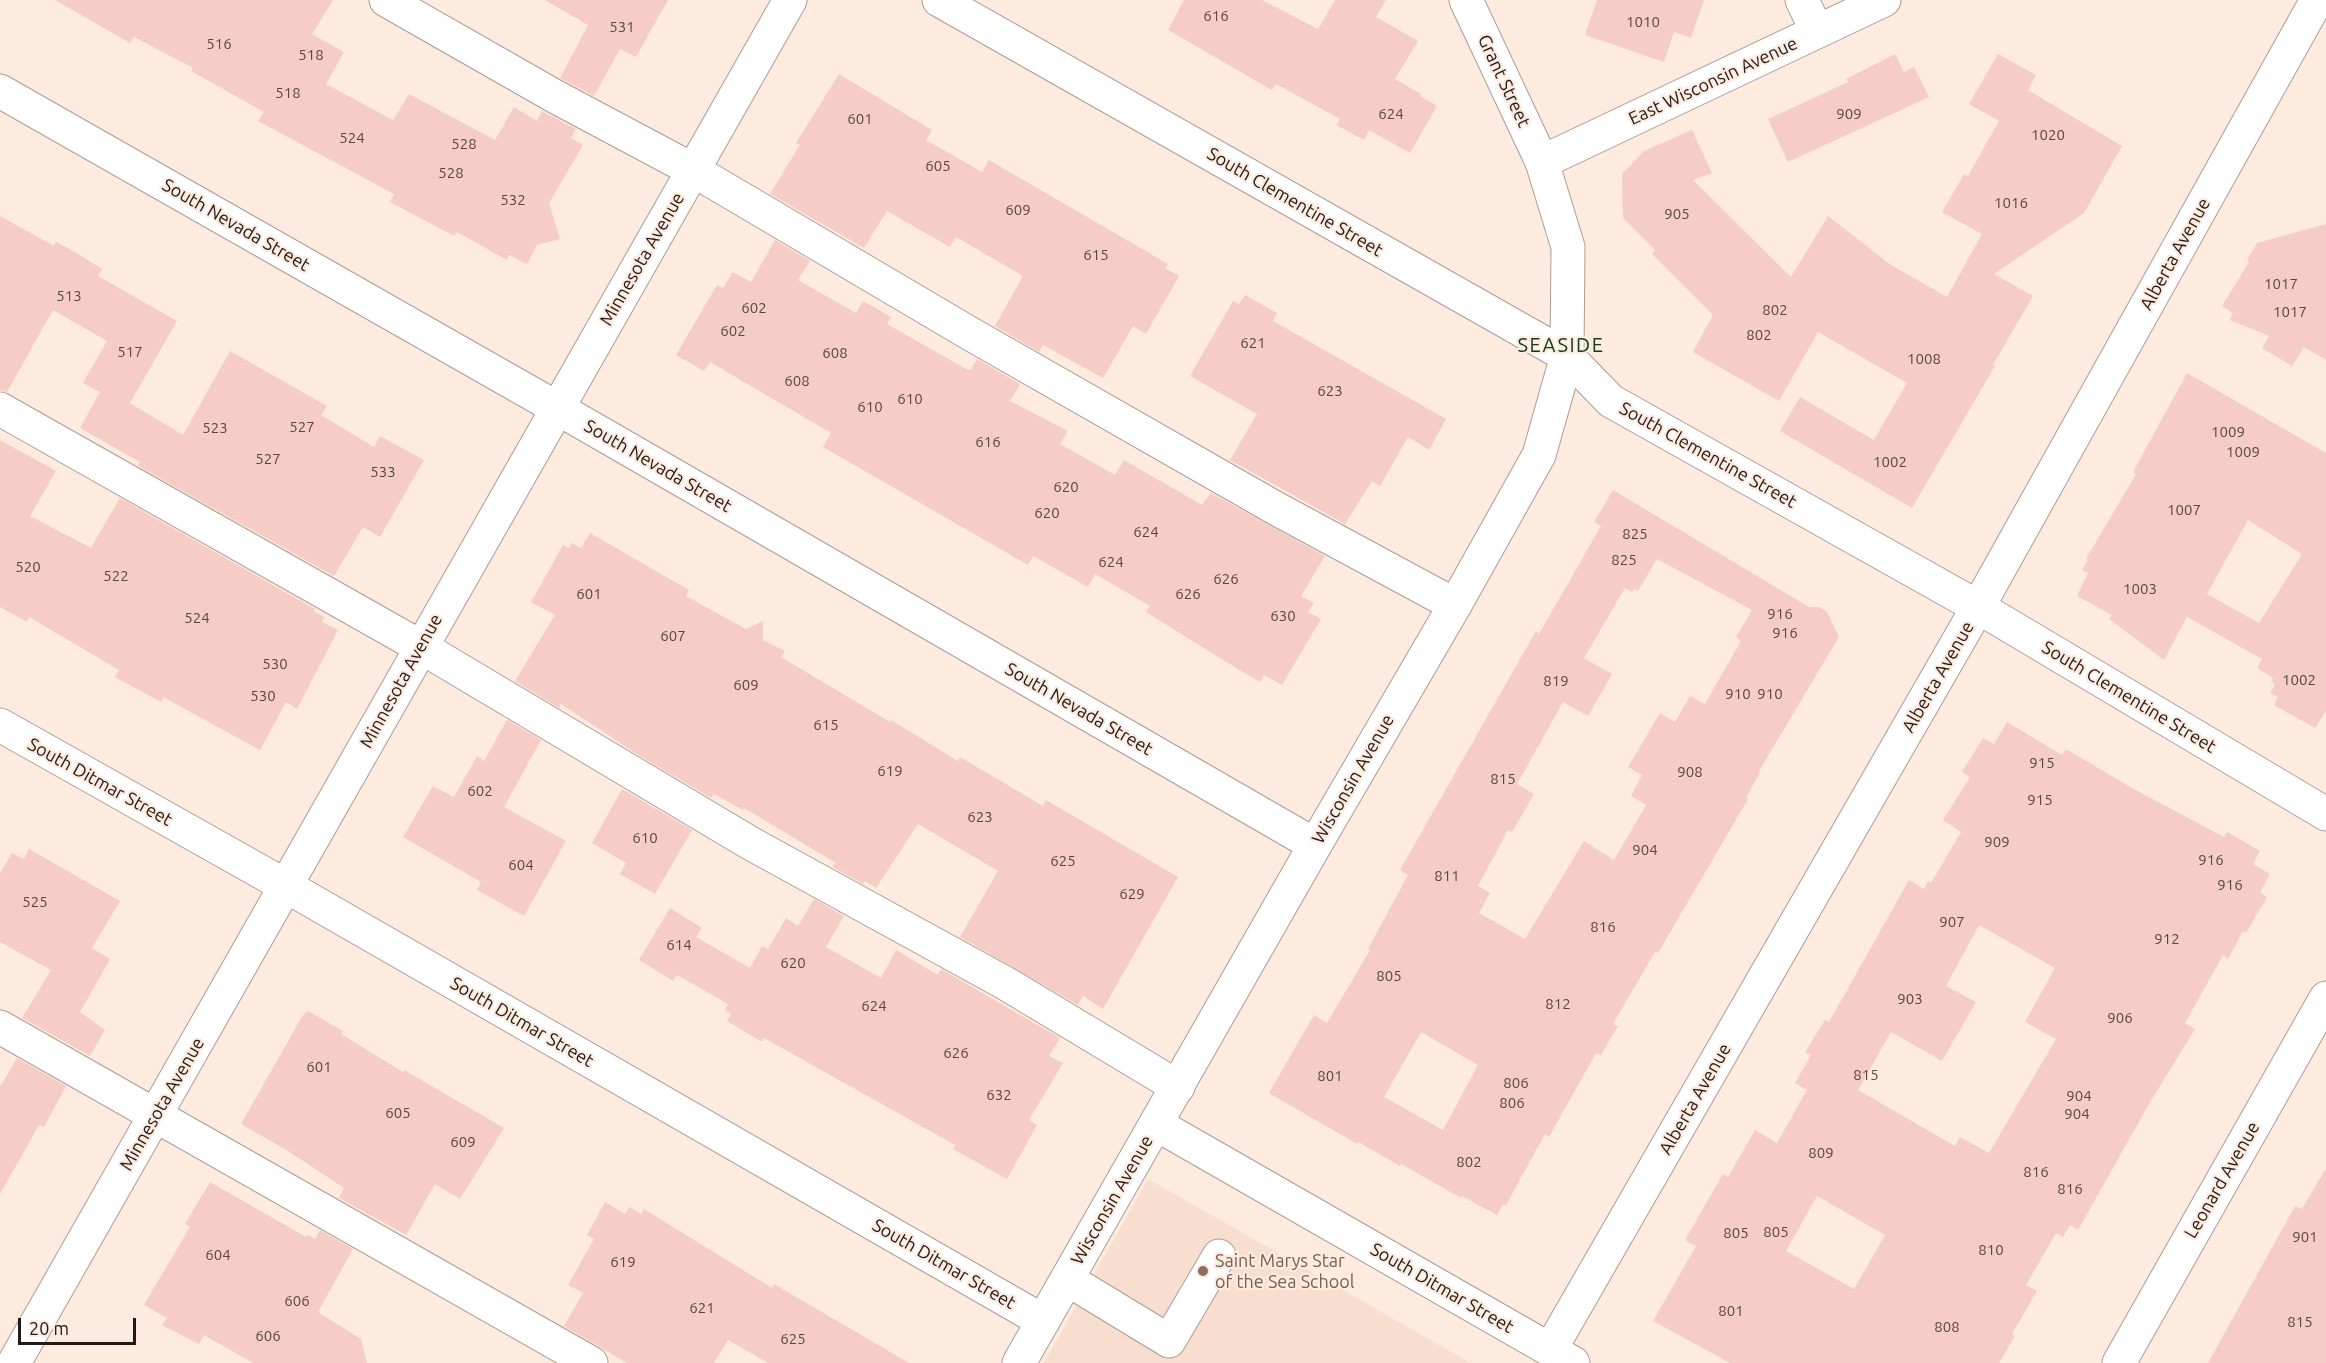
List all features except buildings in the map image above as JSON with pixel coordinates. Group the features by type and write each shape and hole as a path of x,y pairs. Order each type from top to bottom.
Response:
{"street":[{"path":"386,0 556,97 693,170 959,327 1256,497 1455,605"},
{"name":"Minnesota Avenue","path":"17,1356 790,0"},
{"name":"South Clementine Street","path":"939,0 1567,356 1611,401 1978,607 2326,814"},
{"name":"Grant Street","path":"1466,0 1542,162"},
{"path":"1802,0 1816,31"},
{"name":"East Wisconsin Avenue","path":"1542,162 1884,0"},
{"name":"Alberta Avenue","path":"1562,1357 2317,0"},
{"name":"South Nevada Street","path":"0,91 557,408 1315,845"},
{"name":"Wisconsin Avenue","path":"1019,1363 1539,455 1567,356 1568,247 1542,162"},
{"path":"0,409 421,647 750,843 1005,983 1178,1087"},
{"name":"South Ditmar Street","path":"0,725 286,886 1043,1321"},
{"name":"Leonard Avenue","path":"2119,1363 2326,998"},
{"path":"0,1027 591,1363"},
{"name":"South Ditmar Street","path":"1156,1124 1562,1357"},
{"path":"1067,1279 1163,1352 1219,1256"}],"shaded area":[{"name":"Saint Marys Star of the Sea School","path":"1148,1179 1471,1363 1044,1363"}],"place":[{"name":"Saint Marys Star of the Sea School","path":"1203,1271"}],"district":[{"name":"SEASIDE","path":"1561,345"}]}
